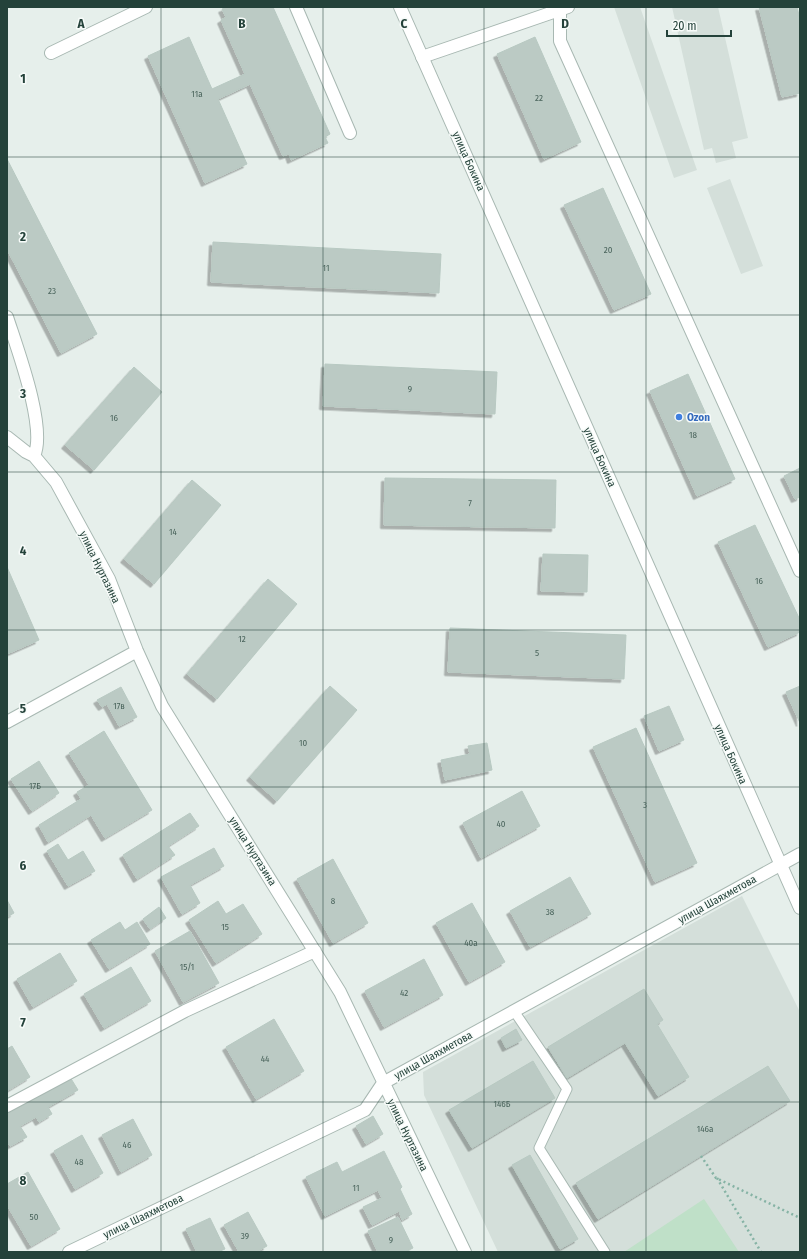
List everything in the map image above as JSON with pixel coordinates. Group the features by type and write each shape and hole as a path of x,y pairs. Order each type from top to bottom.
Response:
{"street":[{"path":"52,53 146,7"},
{"path":"296,7 350,133"},
{"name":"улица Бокина","path":"400,7 800,908"},
{"path":"422,56 564,8 560,41 800,571"},
{"path":"7,317 32,395 37,438 37,448 34,456"},
{"name":"улица Нуртазина","path":"7,437 26,452 34,456 56,482 109,579 137,651 162,706 340,992 465,1252"},
{"path":"7,722 137,651"},
{"name":"улица Шаяхметова","path":"69,1252 365,1110 383,1083 800,854"},
{"path":"7,1106 186,1011 315,951"}],"lane":[{"path":"514,1011 567,1089 539,1148 605,1252"}],"path":[{"path":"700,1156 716,1178 761,1252"},
{"path":"716,1178 800,1218"}],"shaded area":[{"path":"614,7 640,7 697,170 674,178"},
{"path":"672,7 718,7 748,138 732,142 736,158 716,163 712,148 704,150"},
{"path":"730,179 763,266 741,274 707,188"},
{"path":"742,896 800,1012 800,1252 498,1252 424,1095 423,1072"}],"green space":[{"path":"704,1199 739,1252 624,1252"}],"building":[{"path":"227,7 273,7 330,134 325,137 328,143 291,160 289,154 283,156 250,84 218,99 247,164 205,183 148,56 189,37 212,89 245,74 221,20 226,17 222,9"},
{"path":"759,7 797,7 800,19 800,93 782,97"},
{"path":"535,37 581,142 544,159 497,54"},
{"path":"7,159 97,334 61,353 7,249"},
{"path":"603,188 651,294 614,310 564,205"},
{"path":"213,242 441,254 439,293 211,282"},
{"path":"325,364 497,372 495,414 323,406"},
{"path":"134,367 162,392 94,470 65,445"},
{"path":"688,374 735,479 697,496 650,391"},
{"path":"800,468 800,497 795,499 784,476"},
{"path":"385,478 556,480 555,528 384,525"},
{"path":"192,480 221,505 154,584 124,559"},
{"path":"755,525 800,620 800,632 768,647 718,542"},
{"path":"543,554 588,555 587,592 541,591"},
{"path":"7,567 39,640 7,654"},
{"path":"268,579 297,604 217,699 187,674"},
{"path":"450,628 626,635 624,679 448,672"},
{"path":"330,686 357,710 277,801 250,777"},
{"path":"800,686 800,723 786,692"},
{"path":"121,687 137,717 119,726 107,704 102,707 97,700"},
{"path":"669,706 684,740 659,751 644,716"},
{"path":"636,728 697,863 655,882 593,747"},
{"path":"104,731 152,810 105,838 91,815 48,842 39,825 81,799 77,792 89,785 69,753"},
{"path":"487,743 492,770 445,780 441,760 470,754 468,746"},
{"path":"39,761 59,793 32,811 11,779"},
{"path":"522,791 540,826 481,858 463,823"},
{"path":"190,813 199,826 168,846 175,855 137,879 123,855"},
{"path":"58,844 68,860 83,851 95,871 68,886 47,851"},
{"path":"214,848 224,866 190,885 200,903 182,914 161,877"},
{"path":"333,859 368,923 333,943 297,879"},
{"path":"570,877 591,914 530,947 510,911"},
{"path":"7,900 14,913 7,917"},
{"path":"218,901 226,914 243,904 262,934 216,963 189,920"},
{"path":"472,903 505,962 469,982 436,923"},
{"path":"159,907 166,918 150,929 143,919"},
{"path":"120,922 125,930 137,922 150,944 109,969 91,940"},
{"path":"190,931 219,983 183,1002 155,951"},
{"path":"60,953 77,981 33,1007 17,979"},
{"path":"424,959 443,995 384,1027 365,991"},
{"path":"131,967 151,1001 104,1028 84,994"},
{"path":"644,989 663,1020 657,1024 689,1077 658,1096 625,1043 567,1078 548,1047"},
{"path":"274,1019 304,1071 256,1099 226,1047"},
{"path":"516,1029 522,1040 506,1048 501,1038"},
{"path":"12,1046 30,1077 7,1091 7,1049"},
{"path":"533,1061 555,1098 472,1148 449,1110"},
{"path":"768,1066 790,1101 598,1219 576,1183"},
{"path":"70,1077 78,1090 48,1107 52,1114 39,1122 36,1117 20,1126 27,1137 10,1146 7,1141 7,1114"},
{"path":"373,1116 383,1134 366,1144 356,1126"},
{"path":"133,1119 152,1155 121,1172 102,1135"},
{"path":"82,1135 103,1173 75,1189 54,1151"},
{"path":"384,1151 402,1187 400,1189 412,1214 402,1220 399,1211 372,1225 363,1207 382,1198 378,1190 325,1216 306,1177 337,1162 342,1172"},
{"path":"530,1155 578,1239 560,1249 512,1165"},
{"path":"28,1172 60,1229 31,1246 7,1205 7,1184"},
{"path":"248,1212 267,1246 256,1252 239,1252 224,1225"},
{"path":"398,1217 413,1248 405,1252 378,1252 368,1231"},
{"path":"210,1218 225,1249 218,1252 197,1252 186,1229"}],"place":[{"name":"Ozon","path":"679,417"}]}
